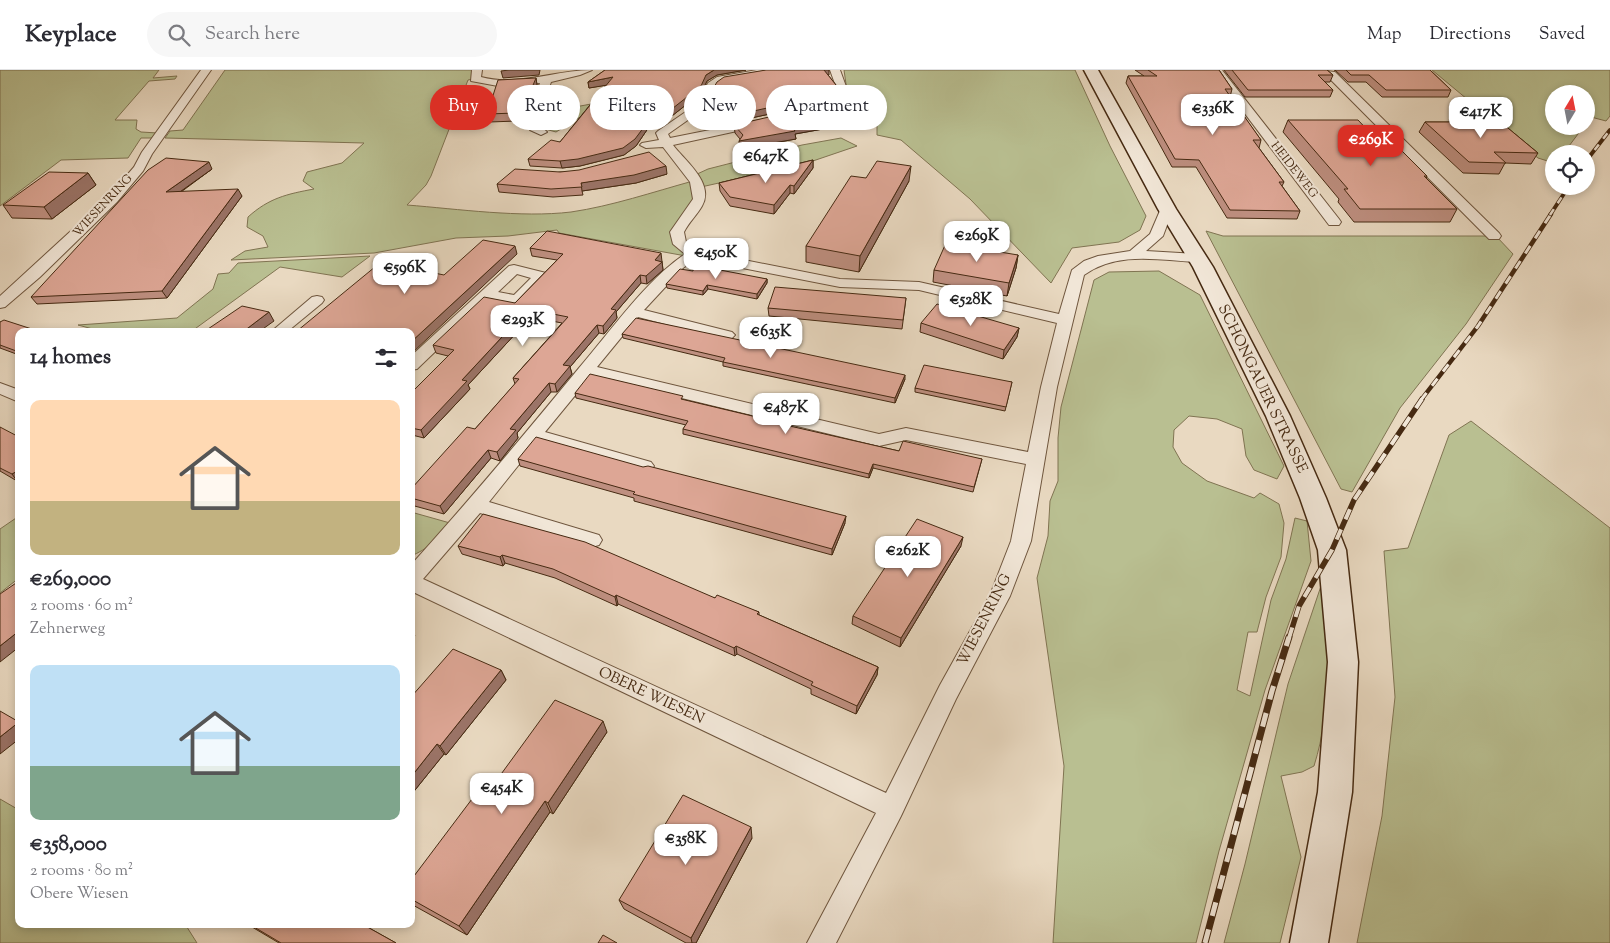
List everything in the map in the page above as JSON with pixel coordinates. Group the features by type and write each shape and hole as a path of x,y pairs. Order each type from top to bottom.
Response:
{"main road":[{"name":"SCHONGAUER STRASSE","path":"1091,70 1167,209 1197,258 1278,416 1332,550 1343,662 1335,792 1309,943"}],"street":[{"name":"WIESENRING","path":"0,304 35,274 113,199 139,168 146,154 206,70"},
{"path":"477,70 475,79 478,80 546,80 587,70"},
{"path":"776,70 721,79 712,85 707,96 691,112 662,133 664,143 695,179 700,189 699,200 677,232 680,244 694,254 782,274 840,283 919,286 1014,310 1065,320"},
{"path":"835,70 840,85"},
{"name":"HEIDEWEG","path":"1216,70 1334,222"},
{"path":"1323,70 1338,81 1494,236"},
{"path":"541,132 534,128 532,120 546,80"},
{"path":"646,150 664,143 766,121"},
{"path":"1133,255 1156,236 1167,209"},
{"path":"415,575 476,505 634,312 678,265 694,254"},
{"name":"WIESENRING","path":"821,943 892,808 948,692 1000,596 1021,541 1049,387 1078,272 1094,260 1133,255 1197,258"},
{"path":"415,361 488,294"},
{"path":"284,328 317,300"},
{"path":"634,312 727,335"},
{"path":"588,370 879,440 906,434 1036,460"},
{"path":"0,388 15,395"},
{"path":"533,435 645,466"},
{"path":"476,505 592,540"},
{"name":"OBERE WIESEN","path":"415,582 561,654 892,808"}],"green space":[{"path":"0,70 159,70 153,78 177,76 175,79 149,81 115,120 137,120 136,129 141,132 158,133 154,138 141,138 128,158 61,160 0,206"},
{"path":"225,70 476,70 473,79 468,80 466,85 430,85 430,130 449,130 426,185 407,205 468,211 552,214 617,202 693,181 697,200 677,227 687,253 686,256 559,233 557,230 508,236 456,238 374,253 231,260 245,251 268,247 263,236 247,227 248,217 271,201 314,189 303,181 307,172 342,163 364,143 165,138 170,131 183,130"},
{"path":"844,70 1075,70 1110,146 1146,216 1140,230 1119,242 1072,248 1051,283 970,199 901,140 877,135 877,130 887,130 887,85 846,85"},
{"path":"1432,70 1610,70 1610,116 1606,121 1595,118 1595,85 1545,85 1545,135 1577,135 1570,145 1545,145 1545,160 1538,158"},
{"path":"590,104 580,117 580,106"},
{"path":"841,138 857,146 804,164 701,187 695,175 708,169 802,145"},
{"path":"1206,231 1223,236 1496,236 1513,254 1466,324 1400,408 1352,492 1341,489"},
{"path":"370,256 342,277 280,267 196,328 89,328 78,325 177,318 213,289 218,274 229,273 238,263"},
{"path":"1159,271 1200,295 1284,466 1277,479 1254,470 1246,456 1242,429 1217,419 1189,416 1174,430 1173,447 1182,463 1207,481 1254,498 1260,493 1279,504 1284,523 1281,557 1266,597 1257,632 1248,632 1237,690 1250,696 1271,600 1286,559 1295,518 1307,521 1311,561 1265,690 1219,851 1196,943 1053,943 1064,766 1037,578 1048,536 1050,501 1058,481 1058,438 1061,407 1094,280 1109,272"},
{"path":"1471,421 1610,528 1610,943 1357,943 1382,816 1395,697 1384,551 1408,548 1449,435"},
{"path":"415,513 450,523 433,543 415,554"},
{"path":"15,519 15,581 0,593 0,529"},
{"path":"1323,580 1328,674 1327,697 1320,743 1314,766 1302,772 1281,776 1301,857 1280,943 1224,943 1288,684"},
{"path":"0,799 15,808 15,928 188,928 197,943 0,943"}],"building":[{"path":"605,70 714,70 706,75 701,85 684,85 684,99 674,107 674,85 606,85 613,77 588,82"},
{"path":"766,70 824,70 836,85 766,85 766,108 756,110 756,85 715,85 724,77"},
{"path":"1148,70 1219,70 1232,89 1225,89 1261,140 1253,140 1284,182 1279,182 1300,211 1230,210 1199,160 1175,159 1128,76 1157,76"},
{"path":"1232,70 1327,70 1333,75 1318,75 1333,90 1248,90"},
{"path":"1346,70 1430,70 1451,90 1386,90 1369,75 1351,75"},
{"path":"536,78 533,85 507,85 507,113 497,114 498,80"},
{"path":"590,105 590,130 642,130 635,139 623,148 578,159 560,161 528,159 551,140 560,142 570,130 580,130 580,117"},
{"path":"1485,109 1538,153 1494,152 1506,163 1469,162 1425,122 1485,122"},
{"path":"766,118 766,130 795,131 739,141 743,135 738,130 756,130 756,120"},
{"path":"1288,120 1358,120 1373,136 1387,136 1457,209 1360,209 1344,189 1348,189"},
{"path":"649,152 666,166 634,175 581,183 582,187 551,189 497,184 515,169 560,172 579,170"},
{"path":"166,158 209,162 166,192 238,189 162,291 31,297 148,170"},
{"path":"813,160 794,186 790,185 774,205 730,197 719,183"},
{"path":"877,161 911,166 860,256 806,246 851,176 866,178"},
{"path":"49,172 88,173 44,207 3,205"},
{"path":"547,231 661,253 655,260 662,262 646,276 640,275 611,309 616,310 603,326 597,325 563,365 570,366 555,384 549,383 510,429 516,430 497,452 488,450 440,506 415,499 415,485 467,427 475,429 519,379 513,378 568,317 528,309 462,380 467,381 421,430 415,429 415,389 454,350 433,345 484,297 515,303 563,254 530,248"},
{"path":"483,240 515,246 415,338 415,328 301,328 381,262 444,275"},
{"path":"946,243 1018,255 1009,283 934,270"},
{"path":"694,265 767,279 757,294 707,285 703,291 666,284 680,269 693,271"},
{"path":"775,287 906,298 903,320 768,308"},
{"path":"937,304 1019,328 1004,350 921,323"},
{"path":"242,306 269,312 248,328 209,328"},
{"path":"636,318 905,375 895,398 723,362 725,358 622,334"},
{"path":"4,320 29,328 15,328 15,351 0,345 0,322"},
{"path":"924,365 1012,382 1006,407 915,388"},
{"path":"590,374 683,396 681,399 768,421 899,451 903,441 982,459 974,487 873,464 869,474 683,429 688,421 575,393"},
{"path":"0,427 15,435 15,472 12,474 0,468"},
{"path":"536,437 643,467 648,466 846,516 832,549 633,494 635,492 518,459"},
{"path":"483,514 585,542 715,598 717,595 759,612 757,614 878,667 857,706 811,685 813,682 736,646 734,648 553,569 502,555 500,557 458,546"},
{"path":"917,519 963,537 901,638 853,616"},
{"path":"15,584 15,634 0,646 0,594"},
{"path":"453,649 501,670 440,746 437,744 415,772 415,692"},
{"path":"555,700 603,721 548,803 545,801 459,926 415,901 415,875 475,795 483,799"},
{"path":"0,711 15,720 15,725 0,737"},
{"path":"683,795 751,827 691,938 619,900"},
{"path":"256,928 369,928 396,943 281,943"},
{"path":"603,935 617,943 598,943"}],"railway":[{"path":"1595,149 1610,130"},
{"path":"1550,215 1563,195"},
{"path":"1421,400 1478,326 1551,214"},
{"path":"1289,638 1299,606 1332,550 1354,500 1422,399"},
{"path":"1205,943 1272,691 1289,637"}]}
